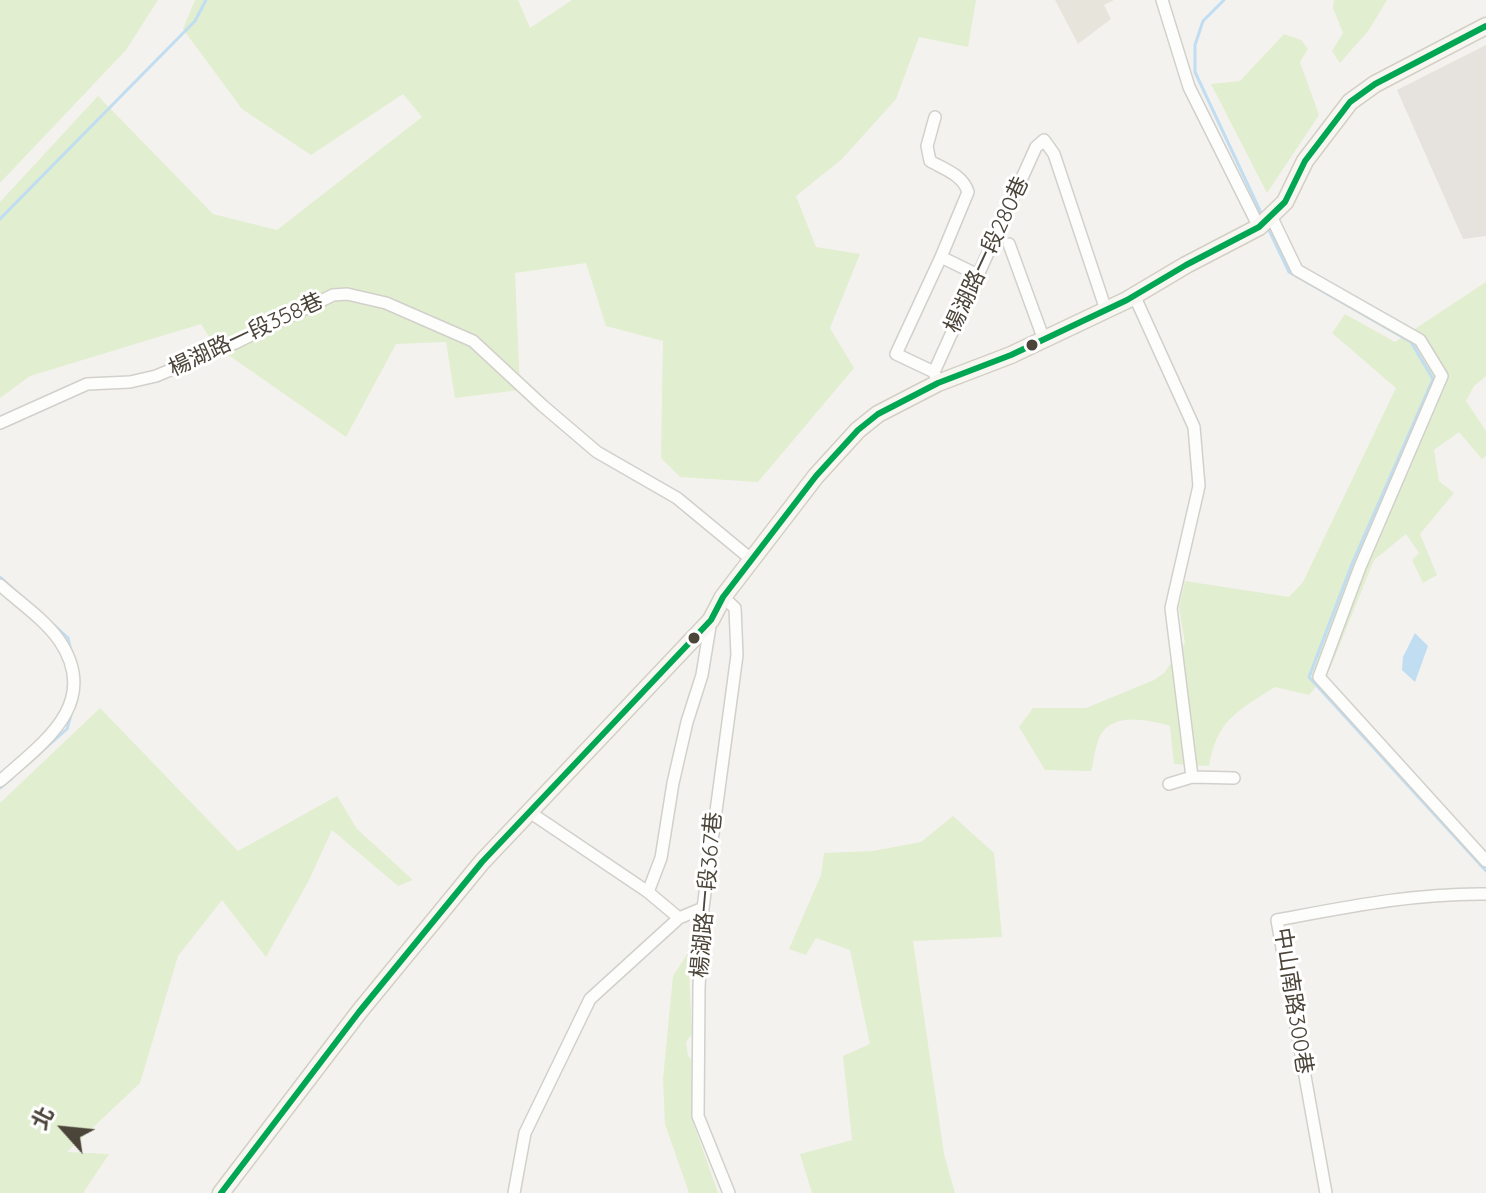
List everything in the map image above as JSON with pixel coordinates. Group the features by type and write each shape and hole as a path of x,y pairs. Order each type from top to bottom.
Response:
{"street":[{"path":"1162,0 1189,87 1265,221 1297,270 1420,340 1442,376 1360,567 1319,677 1486,861"},
{"path":"221,1193 359,1012 482,862 711,620 723,597 816,476 858,430 936,377 1044,340 1134,295 1265,221 1285,202 1305,161 1350,102 1375,84 1486,26"},
{"name":"楊湖路一段280巷","path":"935,117 927,146 930,161 957,176 965,183 968,192 896,354 936,377 1036,147 1044,140 1054,154 1106,310"},
{"path":"1009,244 1044,340"},
{"path":"941,257 978,275"},
{"name":"楊湖路一段358巷","path":"0,423 87,384 130,382 156,376 235,343 333,295 347,294 386,303 473,341 597,452 677,498 752,560"},
{"path":"1134,295 1194,427 1199,486 1171,608 1192,777"},
{"path":"0,585 58,639 75,679 68,712 56,729 0,781"},
{"name":"楊湖路一段367巷","path":"723,597 735,608 737,655 703,908 698,1116 729,1193"},
{"path":"648,892 661,858 687,722 702,675 711,620"},
{"path":"1169,784 1192,777 1234,778"},
{"path":"528,811 648,892 679,918"},
{"name":"中山南路300巷","path":"1326,1193 1277,920 1386,900 1445,894 1486,894"},
{"path":"514,1193 525,1133 590,999 679,918 703,908"}],"shaded area":[{"path":"1055,0 1114,0 1104,5 1111,19 1078,44"},
{"path":"1486,45 1486,236 1463,239 1397,90"}],"green space":[{"path":"0,0 158,0 126,50 0,183"},
{"path":"195,0 518,0 530,28 572,0 976,0 968,47 919,37 896,99 842,159 796,196 816,247 860,254 830,328 854,368 758,482 680,477 661,458 663,341 606,326 586,263 515,273 520,390 455,398 446,342 396,344 346,437 214,345 201,324 30,376 0,398 0,202 98,96 213,214 277,230 422,117 403,94 311,155 242,109 183,29"},
{"path":"1334,0 1387,0 1369,30 1340,63 1332,51 1343,33 1333,8"},
{"path":"1284,34 1301,40 1308,49 1300,62 1319,115 1267,193 1211,84 1240,81"},
{"path":"1486,282 1486,376 1474,386 1466,401 1486,431 1486,456 1482,459 1459,432 1434,450 1439,481 1454,493 1420,534 1437,575 1423,583 1412,560 1419,553 1406,534 1374,560 1330,669 1309,695 1275,687 1240,710 1217,737 1209,766 1174,764 1170,726 1131,720 1112,724 1105,729 1099,738 1091,771 1045,770 1019,727 1033,708 1086,708 1164,673 1185,643 1179,607 1185,581 1289,597 1303,582 1396,388 1332,333 1345,314 1395,342"},
{"path":"100,708 238,851 337,796 357,829 413,880 398,886 332,830 309,880 266,957 222,900 178,956 140,1083 67,1152 109,1154 83,1193 0,1193 0,803"},
{"path":"953,816 994,853 1002,937 913,941 944,1154 955,1193 812,1193 800,1154 852,1140 843,1056 870,1044 850,950 816,938 806,955 789,949 821,875 824,853 873,851 921,842"},
{"path":"688,953 692,1034 686,1042 691,1059 693,1122 718,1193 689,1193 665,1124 663,1079 673,976"}],"water":[{"path":"1415,633 1428,646 1415,682 1402,670 1403,657"}],"waterway":[{"path":"0,219 195,21 206,0"},
{"path":"1224,0 1203,21 1195,45 1195,72 1262,215"},
{"path":"1267,226 1289,272 1411,342 1433,379 1352,564 1309,677 1486,871"},
{"path":"0,577 18,593"},
{"path":"54,625 68,638 72,655"},
{"path":"32,760 67,729 73,708"},
{"path":"0,788 12,778"}],"transit line":[{"path":"221,1193 359,1012 482,862 711,620 723,597 816,476 858,430 878,414 938,383 1011,355 1127,300 1259,227 1285,202 1305,161 1350,102 1375,84 1486,26"}]}
